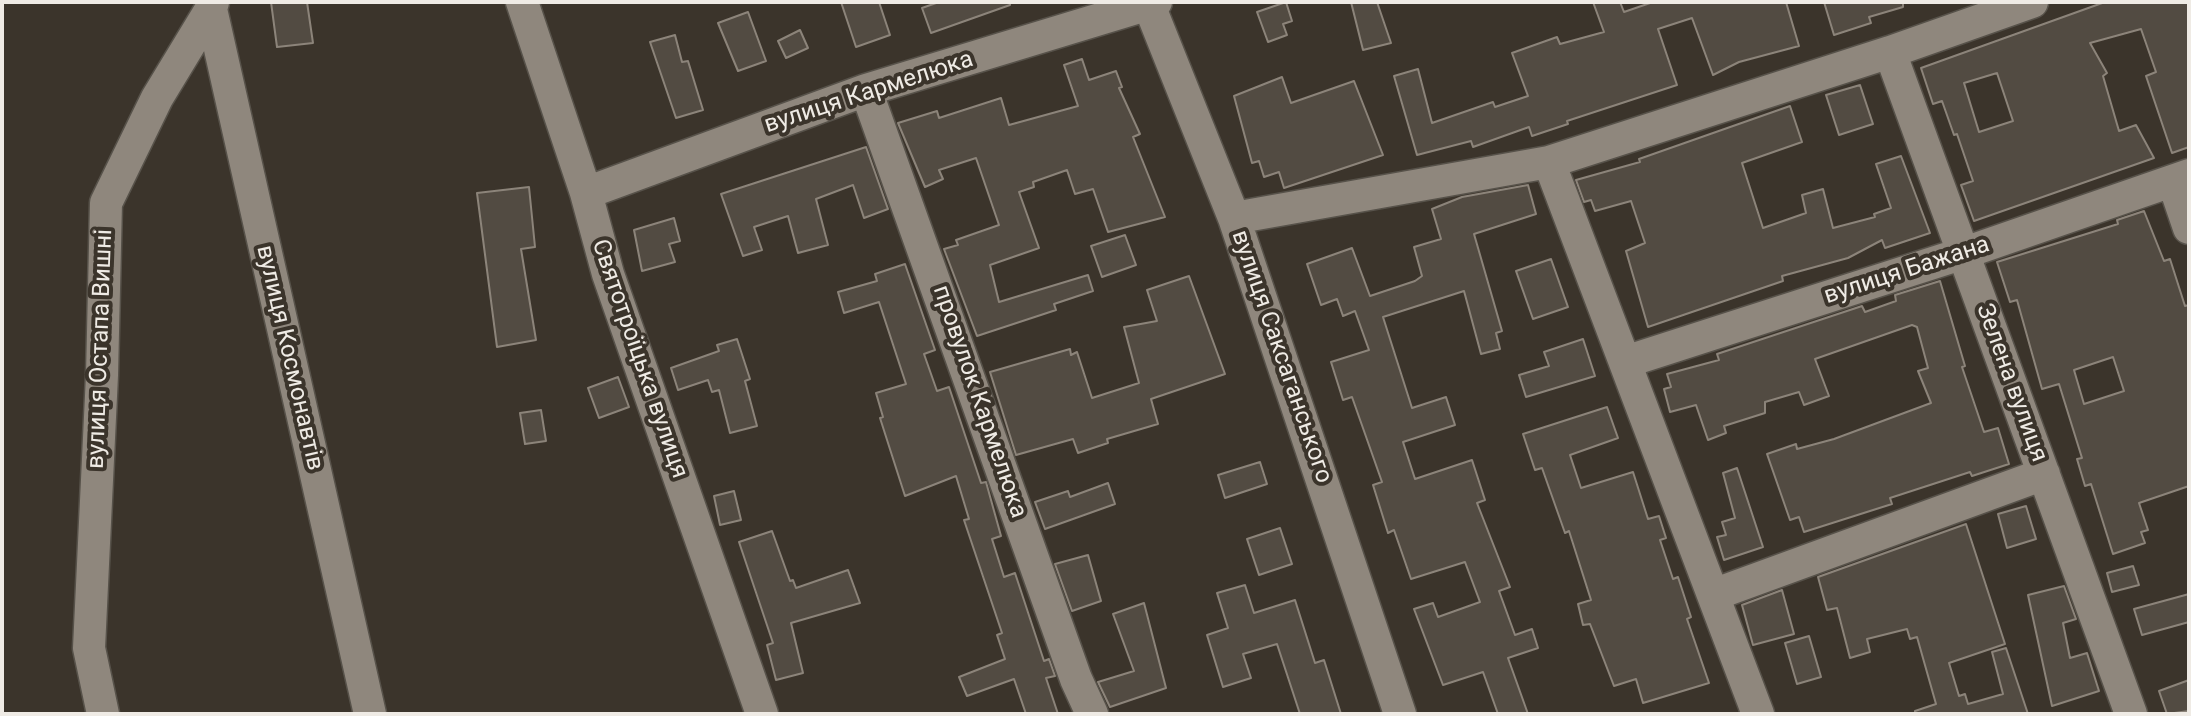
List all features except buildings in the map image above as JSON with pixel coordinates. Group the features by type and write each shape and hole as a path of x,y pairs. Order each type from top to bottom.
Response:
{"street":[{"name":"Святотроїцька вулиця","path":"522,2 586,193 608,274 762,714"},
{"path":"1234,218 1549,162 1890,52 2032,2"},
{"name":"вулиця Кармелюка","path":"586,193 866,90 1152,3"},
{"name":"вулиця Саксаганського","path":"1152,3 1234,218 1400,714"},
{"name":"вулиця Остапа Вишні","path":"103,714 89,648 102,375 106,203 157,98 212,6"},
{"name":"вулиця Космонавтів","path":"212,6 370,714"},
{"name":"Зелена вулиця","path":"1890,52 2044,474 2123,712"},
{"name":"провулок Кармелюка","path":"866,90 1076,679 1092,714"},
{"path":"1549,162 1758,714"},
{"path":"2181,178 2189,228"},
{"name":"вулиця Бажана","path":"1625,362 1964,253 2181,178"},
{"path":"1713,595 2044,474"}]}
